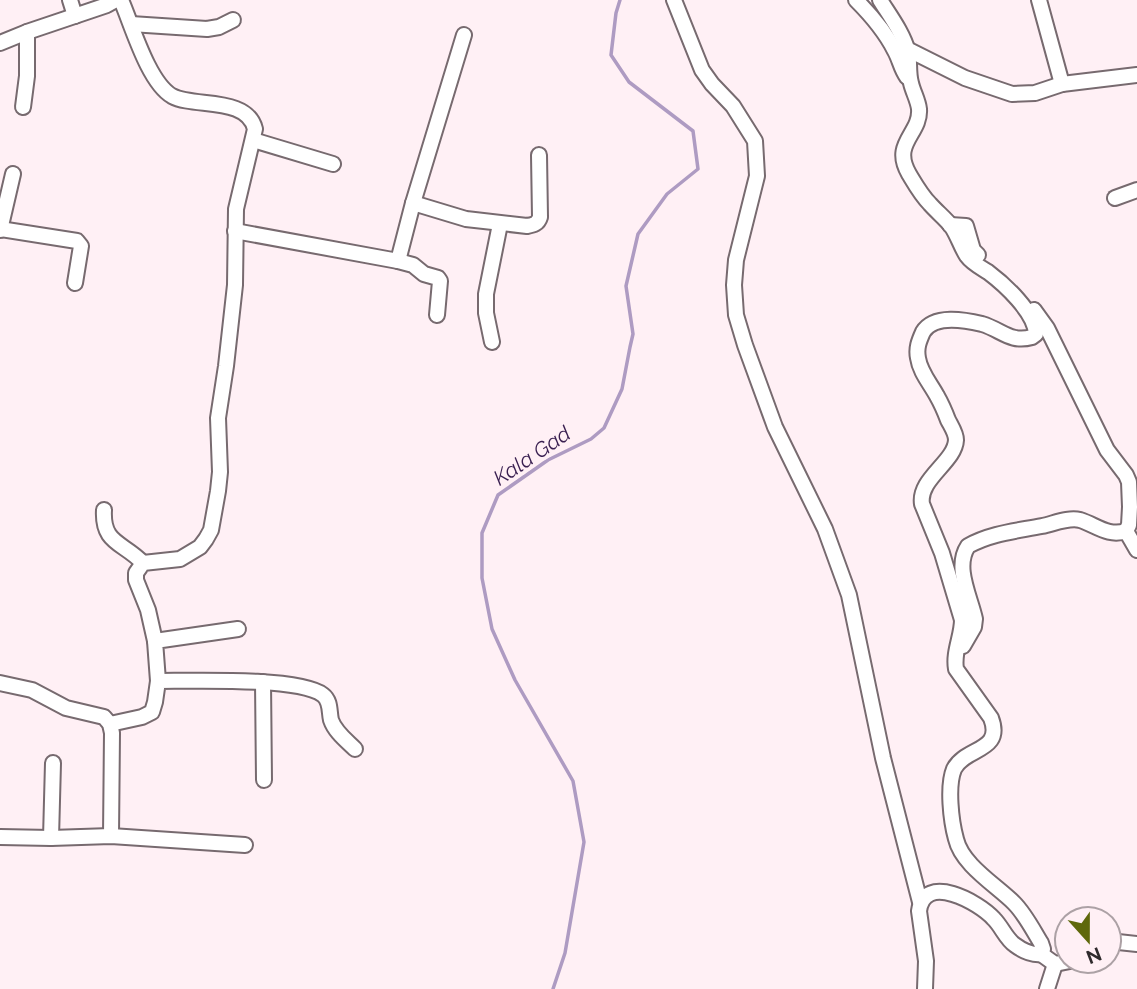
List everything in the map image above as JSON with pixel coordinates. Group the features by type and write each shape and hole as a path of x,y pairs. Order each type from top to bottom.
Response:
{"street":[{"path":"71,0 75,16"},
{"path":"0,43 118,0 148,67 172,96 225,106 246,114 253,123 253,140 236,209 235,285 218,418 220,472 211,530 200,547 180,559 144,563 111,538 103,523 104,510"},
{"path":"674,0 702,70 733,106 755,141 757,176 736,260 736,315 775,427 825,529 849,595 880,747 920,902 926,961 925,989"},
{"path":"856,0 885,33 910,81"},
{"path":"880,0 907,49 910,81 919,108 913,130 905,142 904,165 922,196 950,225 966,255 1006,288 1020,303 1035,328 1036,334 1032,337 1017,339 984,325 946,319 933,322 926,328 918,344 918,359 956,441 921,497 959,606 962,630 954,660 956,668 994,727 994,736 986,746 959,761 954,770 950,789 956,840 976,869 1022,912 1041,943 1041,954"},
{"path":"1039,0 1062,84"},
{"path":"131,24 207,29 233,20"},
{"path":"23,107 27,76 27,32"},
{"path":"398,261 412,203 464,35"},
{"path":"907,49 965,78 1012,94 1035,93 1062,84 1137,75"},
{"path":"253,140 333,164"},
{"path":"412,203 466,219 533,225 538,221 540,155"},
{"path":"13,174 0,229 77,241 80,246 75,283"},
{"path":"1115,198 1137,190"},
{"path":"492,342 486,313 486,294 500,224"},
{"path":"950,225 965,226 973,250 986,264 1013,284 1047,328 1107,450 1129,482 1129,524 1126,531 1111,533 1074,520 999,534 968,546 962,557 962,566 975,619 974,627 965,643 958,647"},
{"path":"235,230 413,265 424,274 440,281 437,315"},
{"path":"1126,531 1137,550"},
{"path":"110,724 142,717 152,712 155,702 158,681 155,641 148,610 136,580 136,573 144,563"},
{"path":"155,641 238,629"},
{"path":"158,681 263,682 315,691 327,699 334,727 355,749"},
{"path":"263,682 264,780"},
{"path":"0,683 32,690 66,708 104,717 110,724 111,836"},
{"path":"51,838 53,763"},
{"path":"0,837 111,836 245,845"},
{"path":"920,902 934,891 955,895 994,918 1011,942 1018,947 1030,954 1041,954 1053,963"},
{"path":"1047,989 1053,970"}],"waterway":[{"name":"Kala Gad","path":"553,989 565,953 584,842 573,781 515,680 492,629 482,578 482,533 498,495 548,460 591,439 604,428 622,389 633,334 626,286 638,234 667,194 698,169 693,131 629,82 611,55 620,0"}]}
